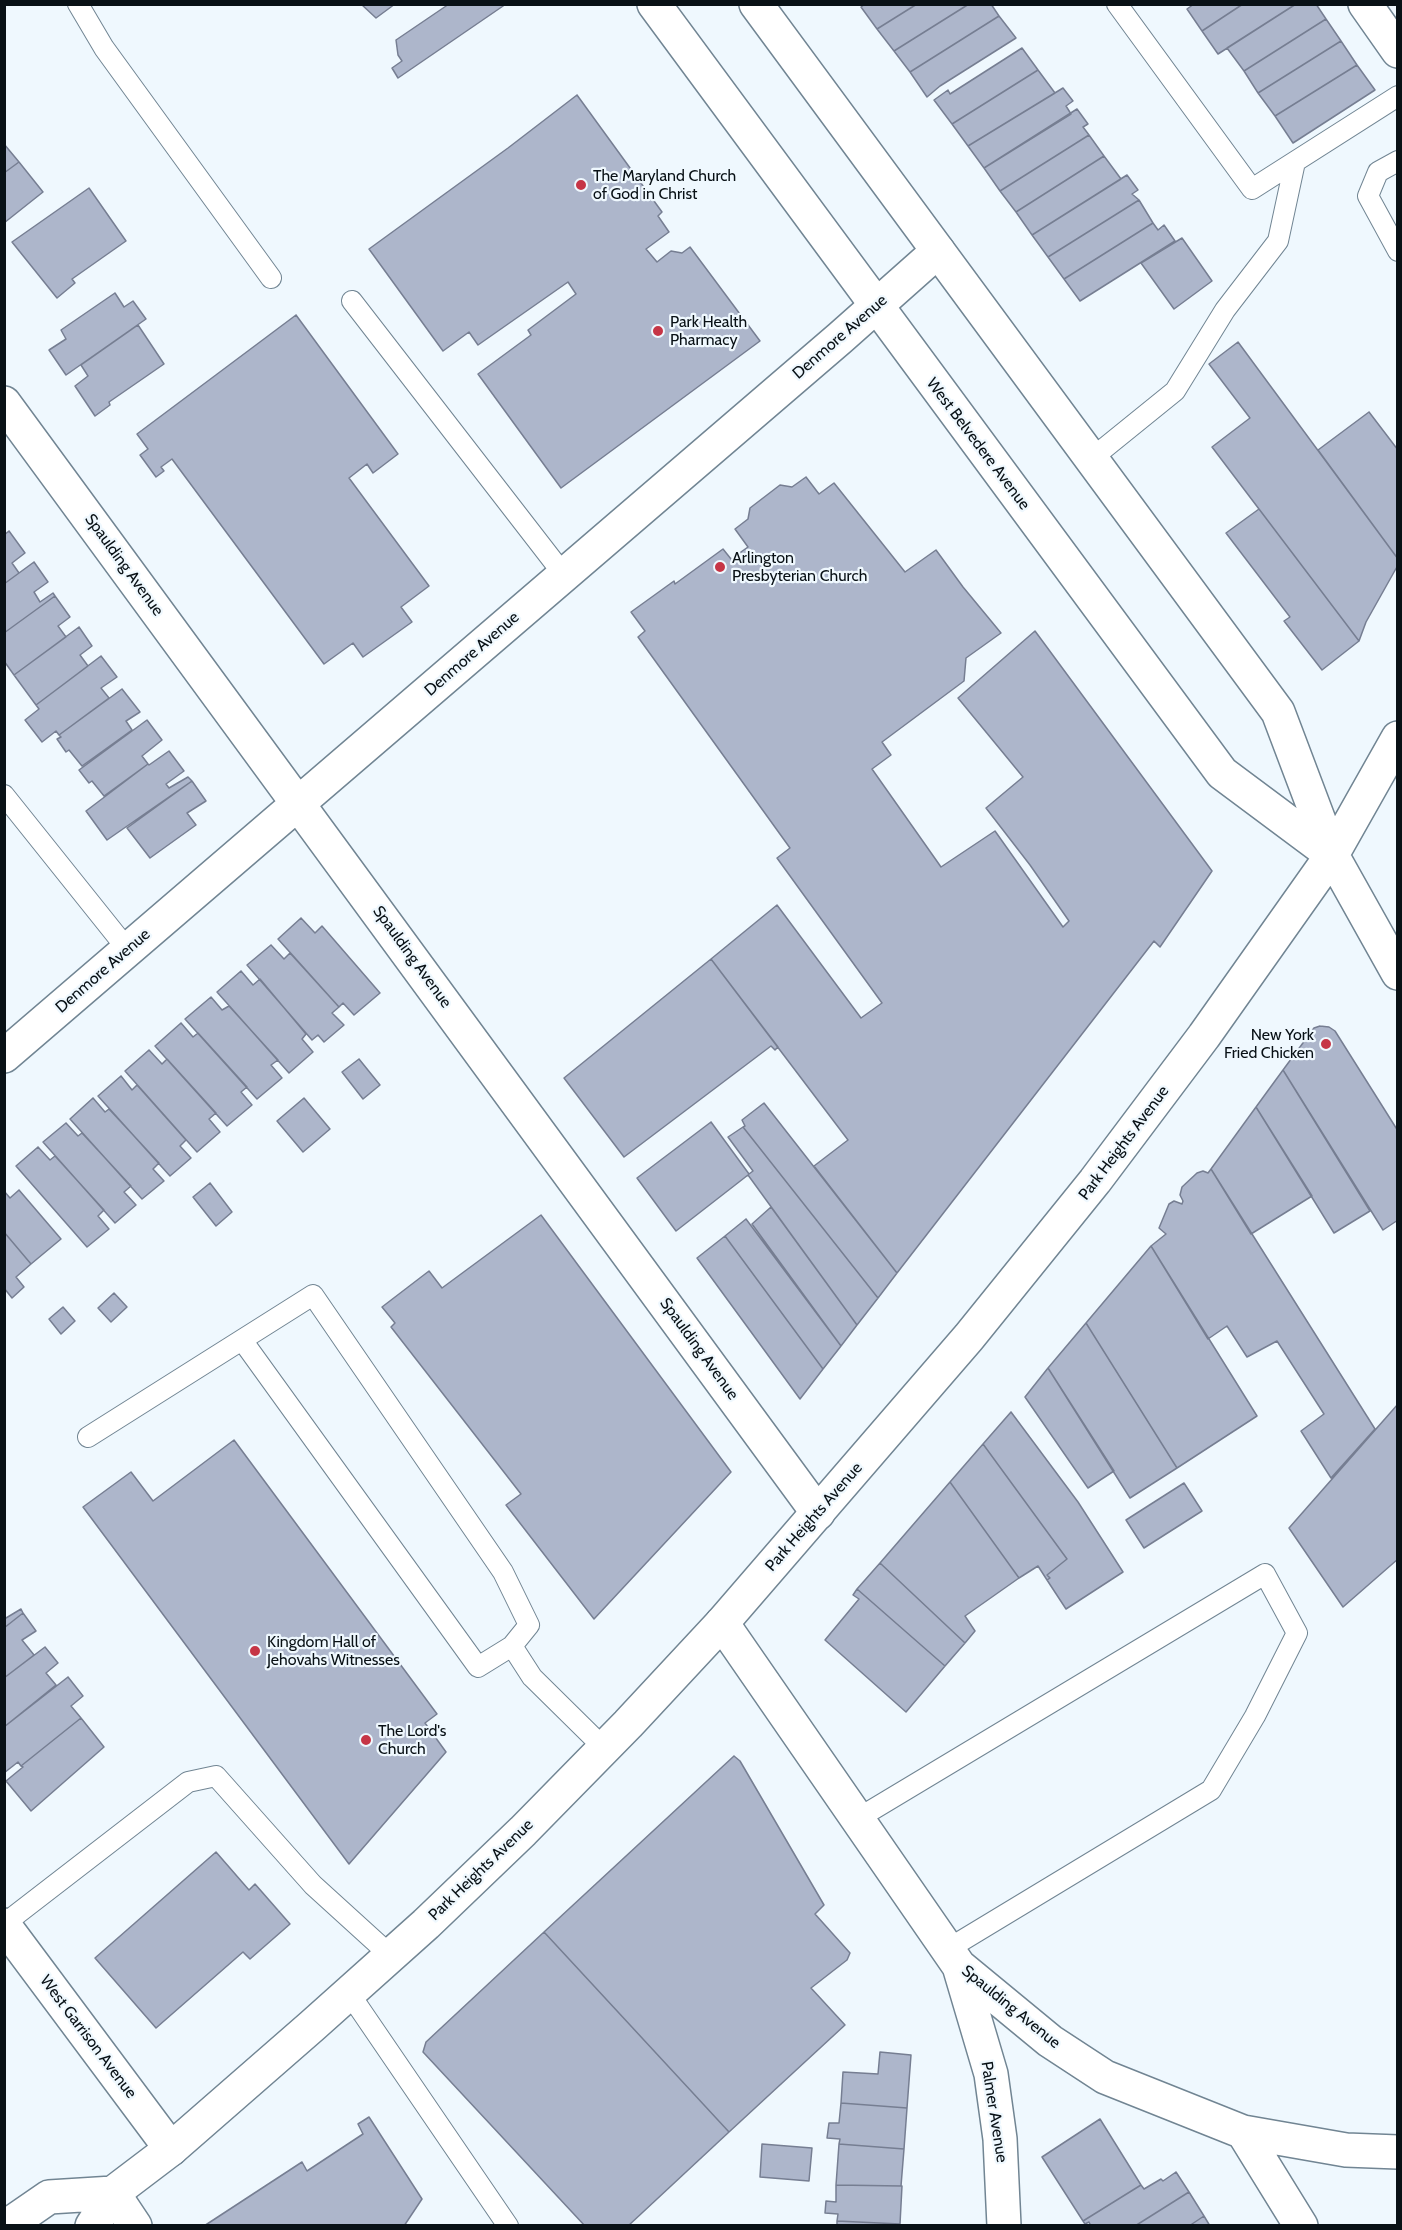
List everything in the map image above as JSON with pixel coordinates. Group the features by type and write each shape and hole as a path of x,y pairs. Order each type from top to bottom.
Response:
{"main road":[{"name":"West Belvedere Avenue","path":"654,4 1222,773 1332,855"},
{"name":"West Belvedere Avenue","path":"756,4 1278,712 1332,855 1398,973"},
{"path":"1365,4 1395,42"},
{"name":"Denmore Avenue","path":"4,1056 938,251"},
{"name":"Spaulding Avenue","path":"4,403 299,802 818,1513"},
{"name":"Park Heights Avenue","path":"92,2226 113,2193 171,2149 349,1993 523,1831 722,1623 969,1337 1095,1181 1204,1036 1332,855 1398,738"},
{"name":"Spaulding Avenue","path":"722,1623 954,1958 1050,2041 1105,2077 1243,2132"},
{"name":"West Garrison Avenue","path":"4,1924 171,2149"},
{"name":"Palmer Avenue","path":"954,1958 991,2073 1000,2139 1007,2222"},
{"path":"1243,2132 1346,2150 1398,2152"},
{"path":"1243,2132 1301,2226"},
{"path":"7,2226 49,2198 113,2193 135,2226"}],"lane":[{"path":"78,4 104,48 271,278"},
{"path":"1117,4 1252,189 1398,96"},
{"path":"1398,161 1378,172 1368,196 1398,251"},
{"path":"1091,459 1175,391 1225,310 1278,241 1295,162"},
{"path":"352,301 564,575"},
{"path":"4,795 128,950"},
{"path":"88,1437 313,1295 503,1572 530,1625 512,1647 478,1667 242,1340"},
{"path":"857,1818 1265,1574 1297,1634 1255,1716 1211,1790 954,1958"},
{"path":"512,1647 532,1677 604,1748"},
{"path":"4,1924 188,1782 216,1776 313,1885 390,1955"},
{"path":"349,1993 508,2226"}],"building":[{"path":"361,4 395,4 376,18"},
{"path":"449,4 506,4 398,78 392,68 402,61 398,55 396,40"},
{"path":"865,4 917,4 877,29 861,7"},
{"path":"917,4 969,4 894,51 877,29"},
{"path":"969,4 991,4 999,16 910,72 894,51"},
{"path":"1194,4 1243,4 1202,31 1187,9"},
{"path":"1243,4 1296,4 1218,54 1202,31"},
{"path":"1296,4 1316,4 1326,19 1244,71 1227,48"},
{"path":"999,16 1016,38 940,86 927,97 910,72"},
{"path":"1326,19 1341,41 1258,93 1244,71"},
{"path":"1341,41 1357,65 1275,116 1258,93"},
{"path":"1022,48 1038,70 952,124 934,100 948,90 950,94"},
{"path":"1357,65 1375,90 1293,143 1275,116"},
{"path":"1038,70 1055,93 968,146 952,124"},
{"path":"1063,88 1073,101 1066,106 1071,114 984,168 968,146"},
{"path":"577,95 662,212 658,216 669,232 646,249 657,262 671,251 682,253 690,247 760,341 561,488 478,374 531,335 528,330 576,294 568,282 478,345 469,332 443,351 369,249"},
{"path":"1077,109 1088,124 1083,127 1089,135 1000,191 984,168"},
{"path":"1089,135 1104,156 1016,212 1000,191"},
{"path":"4,144 19,162 4,173"},
{"path":"1104,156 1121,179 1032,235 1016,212"},
{"path":"19,162 43,192 4,223 4,173"},
{"path":"1127,175 1138,190 1132,194 1139,200 1048,257 1032,235"},
{"path":"89,188 126,241 72,279 75,283 57,298 12,242"},
{"path":"1139,200 1153,223 1064,279 1048,257"},
{"path":"1153,223 1158,230 1164,225 1175,241 1080,301 1064,279"},
{"path":"1182,238 1212,281 1174,309 1141,263"},
{"path":"115,293 124,307 133,301 146,319 66,375 49,350 66,339 61,330"},
{"path":"296,315 398,454 373,473 367,464 349,478 429,586 401,607 412,622 363,657 353,643 324,664 172,459 161,467 164,471 156,477 140,455 148,449 137,434"},
{"path":"138,325 164,364 109,402 110,405 95,416 75,386 88,376 81,365"},
{"path":"1238,342 1398,559 1398,565 1366,622 1359,641 1212,447 1250,418 1209,364"},
{"path":"1369,412 1398,450 1398,559 1318,450"},
{"path":"806,477 819,494 834,483 905,572 936,550 1001,633 966,658 964,681 882,742 891,755 872,769 941,867 995,831 1063,927 1069,921 986,808 1023,777 958,698 1035,631 1212,871 1160,947 1154,941 897,1273 814,1166 848,1140 711,959 777,905 861,1018 882,1003 777,858 790,848 638,637 645,631 631,612 723,549 731,559 748,547 735,529 748,519 750,508 780,485 792,487"},
{"path":"1259,509 1359,641 1322,670 1284,621 1290,617 1226,533"},
{"path":"9,531 25,553 12,563 19,573 4,584 4,535"},
{"path":"34,562 48,582 34,592 40,602 53,593 55,596 4,633 4,584"},
{"path":"55,596 70,617 58,626 66,637 14,675 4,661 4,633"},
{"path":"79,627 92,646 80,655 88,666 36,705 14,675"},
{"path":"101,656 117,677 101,688 109,698 59,735 56,731 42,742 25,720 39,709 36,705"},
{"path":"122,689 140,712 126,721 132,730 82,766 69,750 66,752 57,739 61,737 59,735"},
{"path":"147,720 162,740 142,756 148,764 104,796 92,781 89,783 79,770"},
{"path":"169,751 184,771 166,784 169,788 188,777 192,781 107,840 86,811"},
{"path":"192,781 206,801 187,813 196,825 150,858 127,828"},
{"path":"301,918 315,933 322,926 380,993 354,1015 343,1003 339,1007 278,939"},
{"path":"271,945 284,959 290,953 339,1007 332,1013 344,1025 324,1042 318,1035 312,1040 247,965"},
{"path":"711,959 778,1047 775,1050 771,1046 624,1157 564,1078"},
{"path":"241,971 253,985 260,979 306,1034 302,1039 313,1052 289,1073 217,992"},
{"path":"211,997 222,1010 229,1006 278,1060 271,1065 282,1078 257,1099 185,1019"},
{"path":"181,1023 193,1037 198,1033 247,1087 241,1092 252,1105 227,1126 155,1046"},
{"path":"1329,1027 1335,1031 1398,1131 1398,1220 1383,1230 1283,1070 1314,1028"},
{"path":"149,1050 162,1064 167,1059 216,1113 209,1119 220,1132 197,1152 125,1071"},
{"path":"359,1059 380,1085 363,1099 342,1072"},
{"path":"1283,1070 1370,1211 1334,1233 1256,1107"},
{"path":"121,1076 132,1090 137,1085 186,1140 180,1146 191,1158 170,1176 98,1096"},
{"path":"93,1098 105,1112 109,1109 159,1163 153,1169 164,1181 142,1199 70,1119"},
{"path":"304,1098 330,1129 303,1152 277,1121"},
{"path":"764,1103 897,1273 878,1298 743,1127 745,1126 742,1120"},
{"path":"1256,1107 1312,1196 1251,1234 1211,1169"},
{"path":"711,1122 749,1174 753,1171 728,1137 743,1127 878,1298 857,1325 748,1175 676,1231 637,1178"},
{"path":"66,1123 78,1136 82,1133 131,1186 124,1192 136,1205 115,1223 43,1142"},
{"path":"38,1147 50,1160 55,1156 104,1210 98,1216 109,1229 87,1247 16,1166"},
{"path":"1211,1169 1375,1429 1331,1478 1301,1431 1324,1414 1277,1341 1247,1357 1227,1326 1208,1339 1151,1246 1166,1234 1159,1228 1169,1204 1174,1201 1182,1204 1180,1195 1182,1187 1197,1173 1203,1171 1208,1173"},
{"path":"210,1183 232,1212 216,1226 193,1197"},
{"path":"19,1190 61,1239 31,1264 4,1232 4,1191 10,1198"},
{"path":"771,1207 857,1325 841,1346 752,1224"},
{"path":"541,1215 731,1472 594,1619 506,1505 521,1494 391,1327 395,1323 382,1307 429,1271 442,1288"},
{"path":"746,1219 841,1346 823,1369 725,1236"},
{"path":"4,1232 31,1264 16,1277 24,1287 12,1298 4,1288"},
{"path":"725,1236 823,1369 800,1399 697,1258"},
{"path":"1151,1246 1257,1416 1177,1468 1086,1323"},
{"path":"114,1293 127,1307 111,1322 98,1308"},
{"path":"63,1307 75,1321 61,1334 49,1319"},
{"path":"1086,1323 1177,1468 1130,1498 1048,1368"},
{"path":"1048,1368 1114,1471 1088,1488 1025,1397"},
{"path":"1398,1404 1398,1559 1343,1607 1289,1528"},
{"path":"1011,1412 1078,1502 1123,1572 1066,1609 1047,1580 1050,1578 1047,1575 1067,1559 983,1444"},
{"path":"234,1440 437,1714 425,1723 446,1752 349,1864 83,1507 131,1472 153,1501"},
{"path":"983,1444 1067,1559 1047,1575 1050,1578 1047,1580 1038,1566 1019,1578 950,1482"},
{"path":"950,1482 1019,1578 965,1616 975,1631 965,1643 880,1563"},
{"path":"1184,1483 1202,1511 1144,1548 1126,1520"},
{"path":"880,1563 965,1643 945,1666 857,1589"},
{"path":"857,1589 945,1666 906,1712 825,1640 859,1599 853,1595"},
{"path":"21,1609 23,1613 4,1628 4,1616 6,1618"},
{"path":"23,1613 36,1631 22,1640 34,1655 4,1678 4,1628"},
{"path":"45,1647 58,1663 46,1673 56,1685 4,1727 4,1678"},
{"path":"68,1677 83,1696 71,1706 81,1718 21,1766 18,1762 4,1773 4,1727"},
{"path":"81,1718 104,1747 31,1811 6,1781 23,1767 21,1766"},
{"path":"734,1756 740,1761 824,1905 815,1914 850,1953 847,1960 811,1988 845,2025 729,2132 544,1932"},
{"path":"216,1852 249,1890 255,1884 290,1924 250,1959 243,1952 156,2028 95,1958"},
{"path":"544,1932 729,2132 628,2226 585,2226 423,2052 426,2042"},
{"path":"880,2052 911,2055 907,2108 841,2103 843,2072 878,2074"},
{"path":"841,2103 907,2108 904,2149 839,2144 840,2139 827,2138 829,2123 839,2123"},
{"path":"369,2117 422,2199 404,2226 204,2226 302,2162 307,2171 363,2134 358,2124"},
{"path":"1100,2119 1141,2185 1083,2221 1042,2157"},
{"path":"762,2144 812,2148 809,2181 760,2177"},
{"path":"839,2144 904,2149 901,2186 836,2185"},
{"path":"1176,2172 1189,2192 1135,2226 1091,2226 1089,2222 1085,2224 1083,2221 1141,2185 1144,2189 1161,2179 1163,2181"},
{"path":"836,2185 902,2186 900,2224 837,2221 838,2214 825,2213 826,2201 836,2202"},
{"path":"1189,2192 1204,2216 1189,2226 1135,2226"},
{"path":"1204,2216 1210,2226 1189,2226"},
{"path":"837,2221 900,2224 900,2226 837,2226"}],"place":[{"name":"The Maryland Church of God in Christ","path":"581,185"},
{"name":"Park Health Pharmacy","path":"658,331"},
{"name":"Arlington Presbyterian Church","path":"720,567"},
{"name":"New York Fried Chicken","path":"1326,1044"},
{"name":"Kingdom Hall of Jehovahs Witnesses","path":"255,1651"},
{"name":"The Lord's Church","path":"366,1740"}]}
